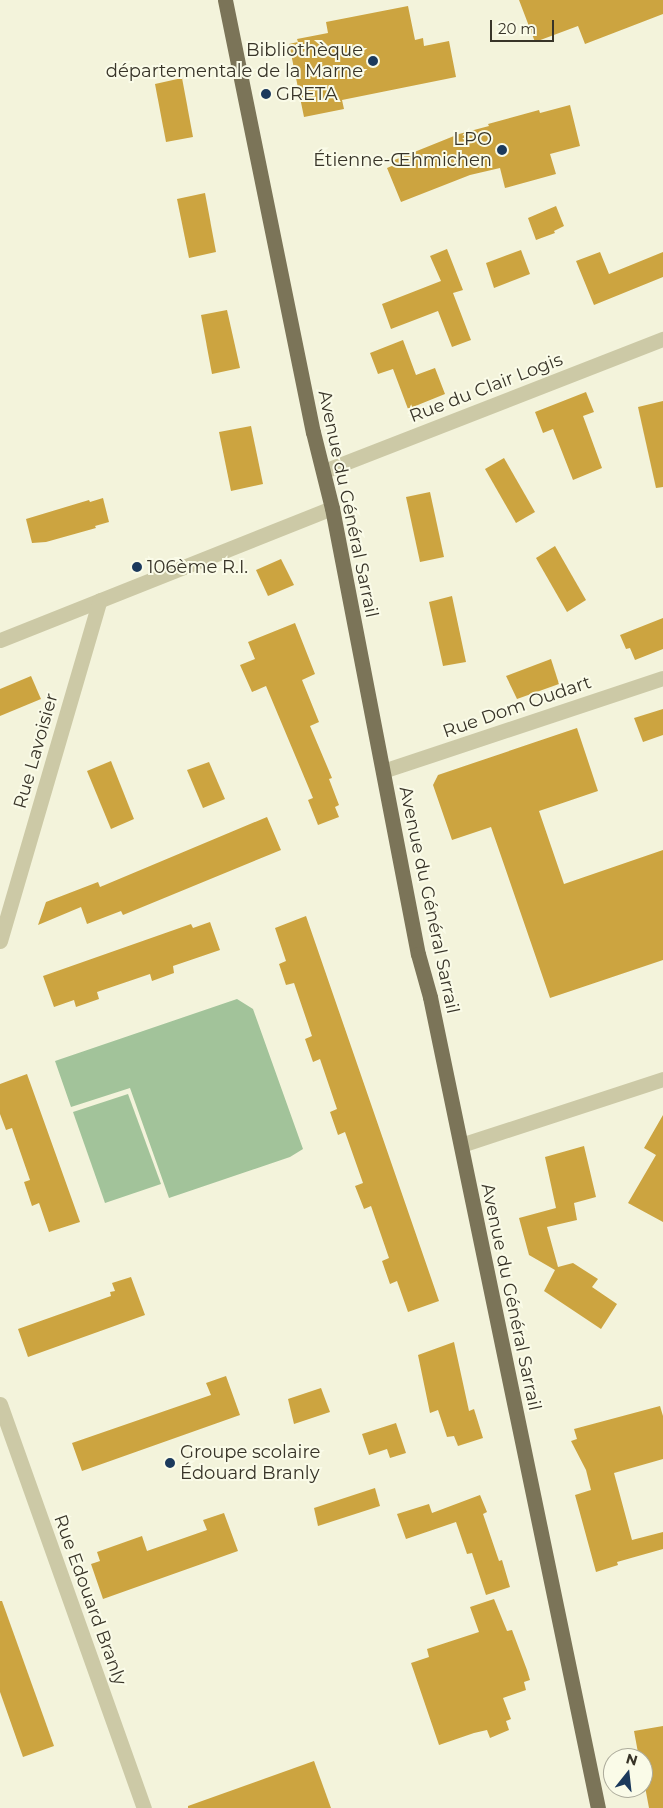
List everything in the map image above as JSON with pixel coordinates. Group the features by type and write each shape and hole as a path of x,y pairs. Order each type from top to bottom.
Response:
{"main road":[{"name":"Avenue du Général Sarrail","path":"225,0 313,432 332,508 418,954 430,997 598,1808"}],"street":[{"name":"Rue du Clair Logis","path":"324,471 663,339"},
{"path":"0,640 332,508"},
{"name":"Rue Lavoisier","path":"0,941 100,600"},
{"name":"Rue Dom Oudart","path":"383,771 663,678"},
{"path":"460,1145 663,1080"},
{"name":"Rue Edouard Branly","path":"0,1404 144,1808"}],"green space":[{"path":"237,999 253,1009 303,1149 290,1157 169,1198 130,1088 71,1107 55,1061"},
{"path":"128,1094 161,1184 105,1203 73,1112"}],"building":[{"path":"519,0 663,0 663,14 585,44 578,26 535,42"},
{"name":"Bibliothèque départementale de la Marne","path":"408,6 415,40 423,38 424,46 449,41 456,77 342,100 344,109 304,117 289,44 298,42 297,39 328,33 326,22"},
{"path":"182,78 193,137 166,142 155,84"},
{"path":"570,105 580,146 550,154 556,174 505,188 500,168 470,175 401,202 387,168 394,165 392,161 459,134 489,126 488,124 539,110 540,113"},
{"path":"205,193 216,252 189,258 177,199"},
{"path":"556,206 564,226 554,231 555,233 536,240 528,218"},
{"path":"447,249 463,290 453,293 471,340 452,347 438,311 391,329 382,304 441,281 430,256"},
{"path":"521,250 530,274 494,288 486,263"},
{"path":"600,252 609,274 663,252 663,277 594,305 576,261"},
{"path":"227,310 240,368 212,374 201,315"},
{"path":"403,340 416,375 435,368 445,394 408,409 393,369 378,374 370,353"},
{"path":"586,392 594,412 583,416 602,468 573,480 553,429 543,433 535,412"},
{"path":"663,401 663,487 656,488 638,407"},
{"path":"251,426 263,484 231,491 219,432"},
{"path":"504,458 535,512 516,523 485,469"},
{"path":"430,492 444,557 420,562 406,497"},
{"path":"103,498 109,522 95,526 96,528 46,542 32,543 26,519 89,500 90,502"},
{"path":"555,546 586,600 567,612 536,558"},
{"path":"281,559 294,585 268,596 256,570"},
{"path":"452,596 466,662 443,666 429,602"},
{"path":"663,618 663,649 635,660 630,648 626,649 620,635"},
{"path":"295,623 315,674 302,680 319,722 310,726 332,778 329,779 339,805 335,807 339,817 318,825 308,800 313,798 266,686 252,692 240,665 255,659 248,642"},
{"path":"551,659 559,684 517,699 506,676"},
{"path":"31,676 41,699 0,716 0,689"},
{"path":"663,709 663,735 643,742 634,718"},
{"path":"577,728 598,791 539,811 564,884 663,850 663,960 550,998 491,827 452,840 433,785 438,775"},
{"path":"111,761 134,819 111,829 87,771"},
{"path":"209,762 225,799 203,808 187,770"},
{"path":"267,817 281,850 123,915 121,911 87,924 81,907 38,925 46,902 98,882 100,887"},
{"path":"306,916 439,1301 408,1312 397,1281 390,1284 382,1261 389,1258 371,1206 364,1209 355,1186 363,1183 345,1132 338,1135 330,1112 337,1109 320,1059 313,1062 305,1039 312,1036 294,983 286,985 279,964 286,961 275,928"},
{"path":"210,922 220,950 173,966 174,973 152,981 150,974 97,992 99,999 76,1007 74,1000 54,1007 43,976 191,924 193,928"},
{"path":"27,1074 80,1222 49,1232 39,1203 32,1206 24,1182 30,1180 12,1128 6,1130 0,1114 0,1084"},
{"path":"663,1115 663,1222 628,1203 656,1155 644,1148"},
{"path":"584,1146 596,1197 574,1203 577,1220 547,1227 558,1267 573,1263 598,1279 592,1287 617,1304 601,1329 544,1291 555,1270 529,1255 519,1218 556,1208 545,1157"},
{"path":"131,1277 145,1315 28,1357 18,1329 111,1296 110,1292 115,1291 112,1283"},
{"path":"454,1342 469,1411 474,1409 483,1438 458,1446 454,1436 447,1437 438,1410 430,1413 418,1355"},
{"path":"226,1376 240,1415 82,1471 72,1443 211,1395 206,1383"},
{"path":"321,1388 330,1412 294,1424 288,1399"},
{"path":"660,1406 663,1416 663,1459 614,1473 632,1540 663,1532 663,1549 617,1562 618,1565 596,1572 575,1495 591,1490 586,1470 571,1441 577,1439 574,1429"},
{"path":"396,1423 406,1453 390,1458 387,1449 369,1455 362,1434"},
{"path":"375,1488 380,1506 318,1526 314,1508"},
{"path":"480,1495 487,1512 483,1514 499,1561 502,1560 510,1587 486,1595 472,1553 467,1554 456,1522 406,1539 397,1514 429,1504 432,1513"},
{"path":"224,1513 238,1551 103,1599 91,1564 100,1561 97,1552 142,1536 147,1551 207,1530 203,1520"},
{"path":"494,1599 507,1631 512,1630 530,1680 524,1682 526,1690 503,1698 511,1719 506,1721 509,1730 490,1738 487,1730 439,1745 411,1663 429,1657 427,1649 479,1632 470,1607"},
{"path":"0,1601 2,1601 54,1746 23,1757 0,1692"},
{"path":"663,1726 663,1808 649,1808 647,1798 653,1798 653,1748 637,1748 634,1731"},
{"path":"314,1761 331,1808 188,1808 188,1806"}],"place":[{"name":"Bibliothèque départementale de la Marne","path":"373,61"},
{"name":"GRETA","path":"266,94"},
{"name":"LPO Étienne-Œhmichen","path":"502,150"},
{"name":"106ème R.I.","path":"137,567"},
{"name":"Groupe scolaire Édouard Branly","path":"170,1463"}]}
